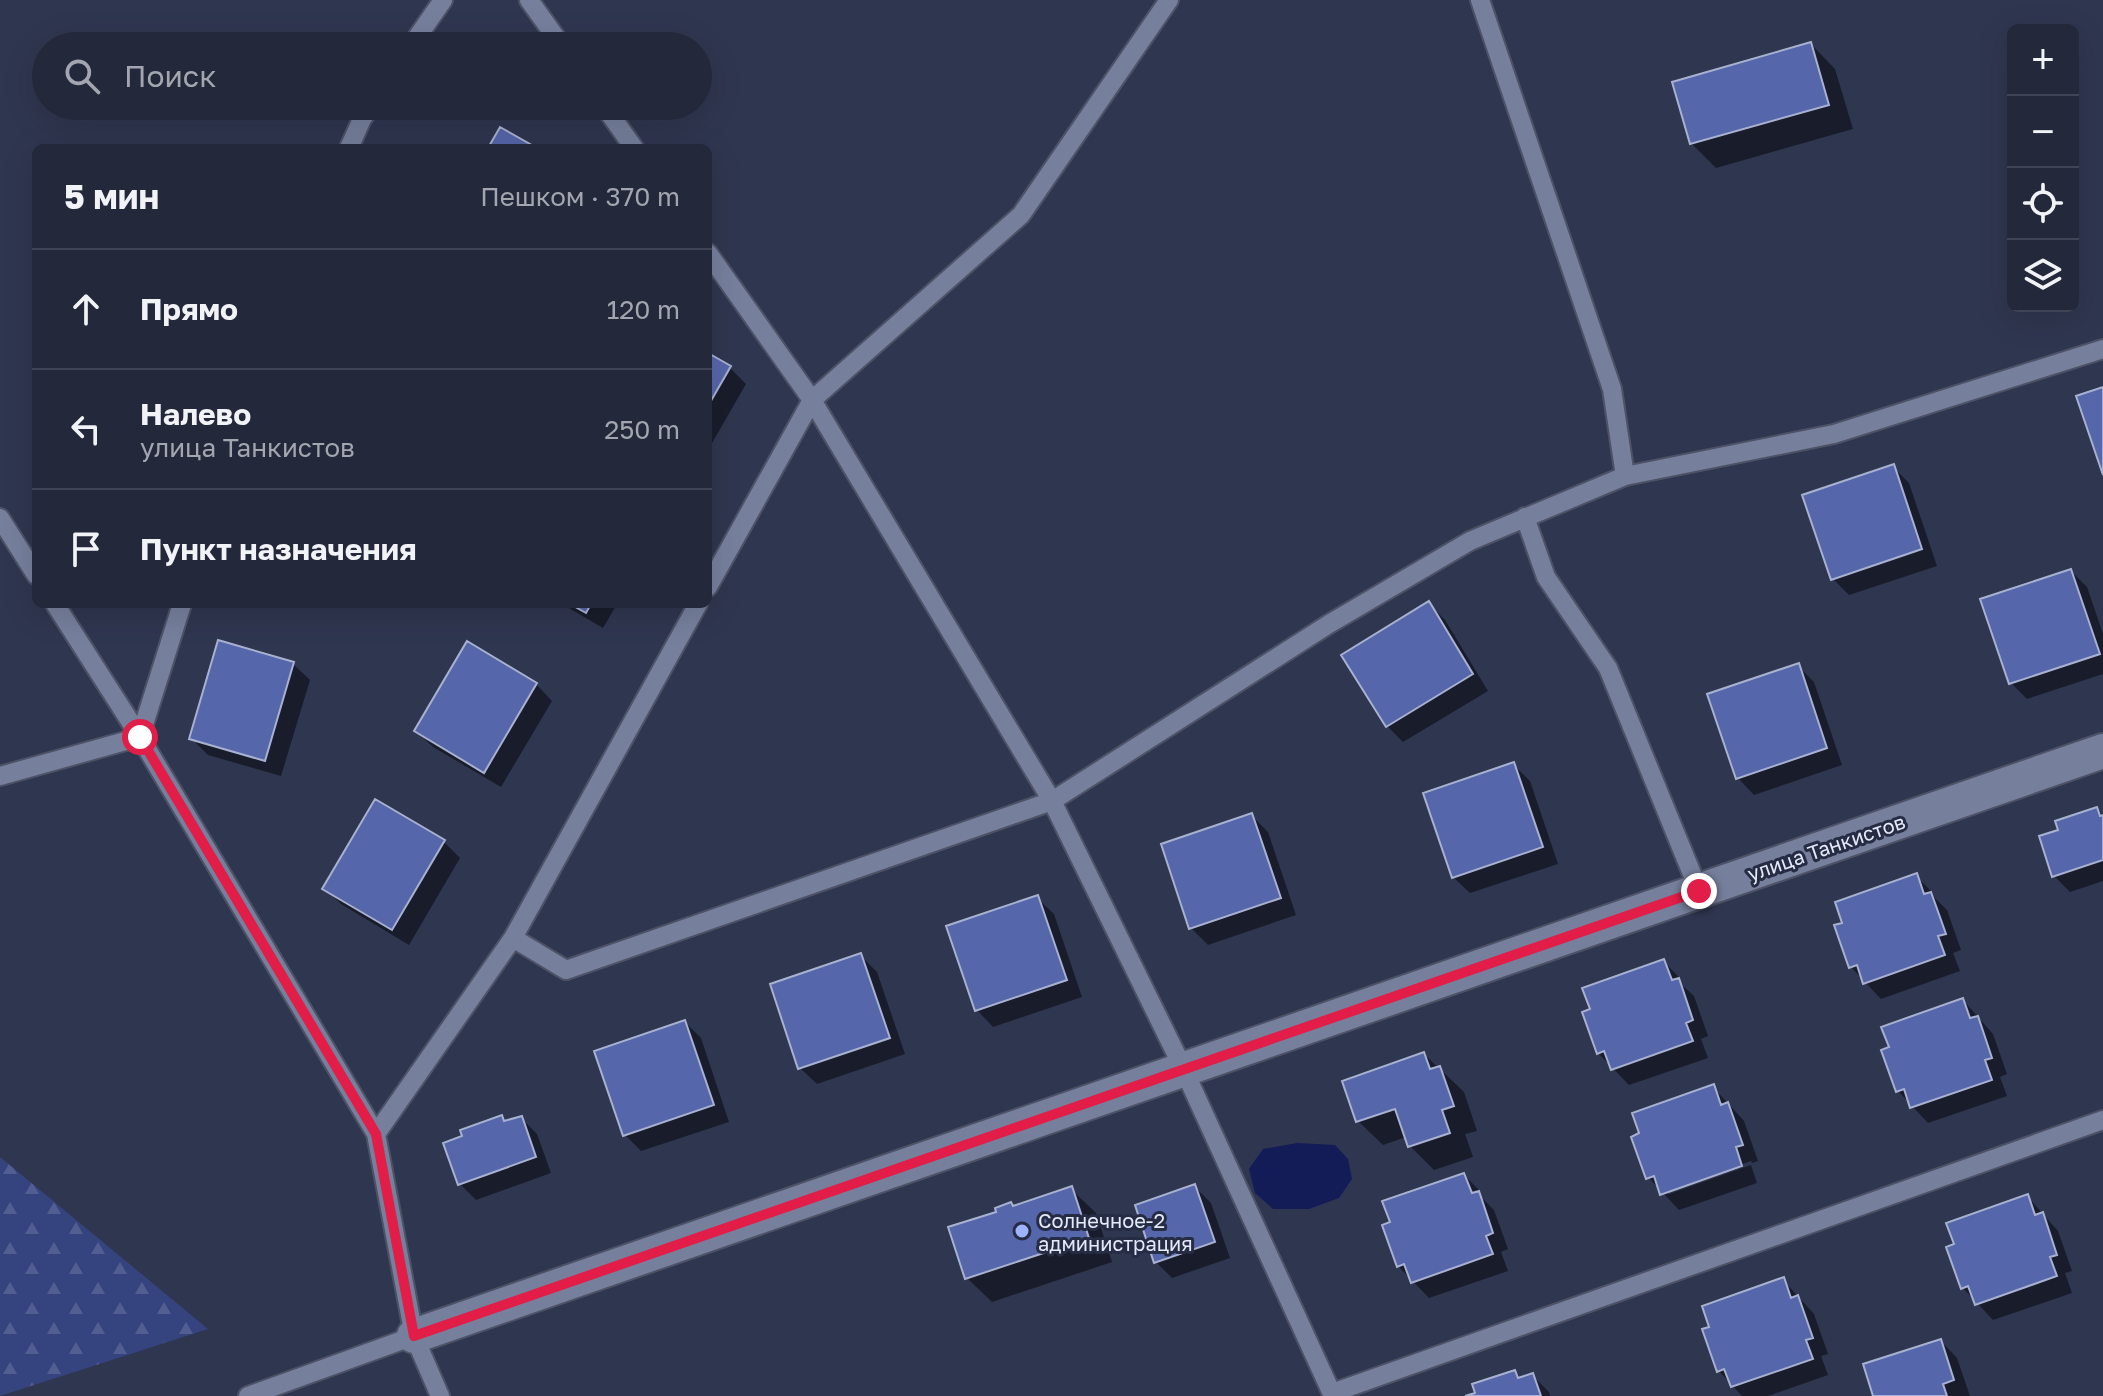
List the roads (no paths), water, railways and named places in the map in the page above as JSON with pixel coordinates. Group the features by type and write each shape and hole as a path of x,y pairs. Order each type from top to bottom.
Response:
{"street":[{"name":"улица Танкистов","path":"414,1336 2103,751"}],"lane":[{"path":"421,32 443,0"},
{"path":"529,0 552,32"},
{"path":"712,580 812,400 1021,215 1169,0"},
{"path":"1480,0 1612,389 1625,476"},
{"path":"351,144 362,120"},
{"path":"614,120 631,144"},
{"path":"712,259 812,400 1052,801 1184,1070 1333,1395 2103,1120"},
{"path":"513,938 566,970 1052,801 1329,624 1470,541 1525,517 1625,476 1834,434 2103,349"},
{"path":"1525,517 1546,577 1608,668 1699,891"},
{"path":"0,518 32,569"},
{"path":"58,608 140,737 376,1134 414,1336 440,1396"},
{"path":"140,737 181,608"},
{"path":"376,1134 513,938 696,608"},
{"path":"0,776 140,737"},
{"path":"248,1396 414,1336"}],"place":[{"name":"Солнечное-2 администрация","path":"1022,1231"}]}
